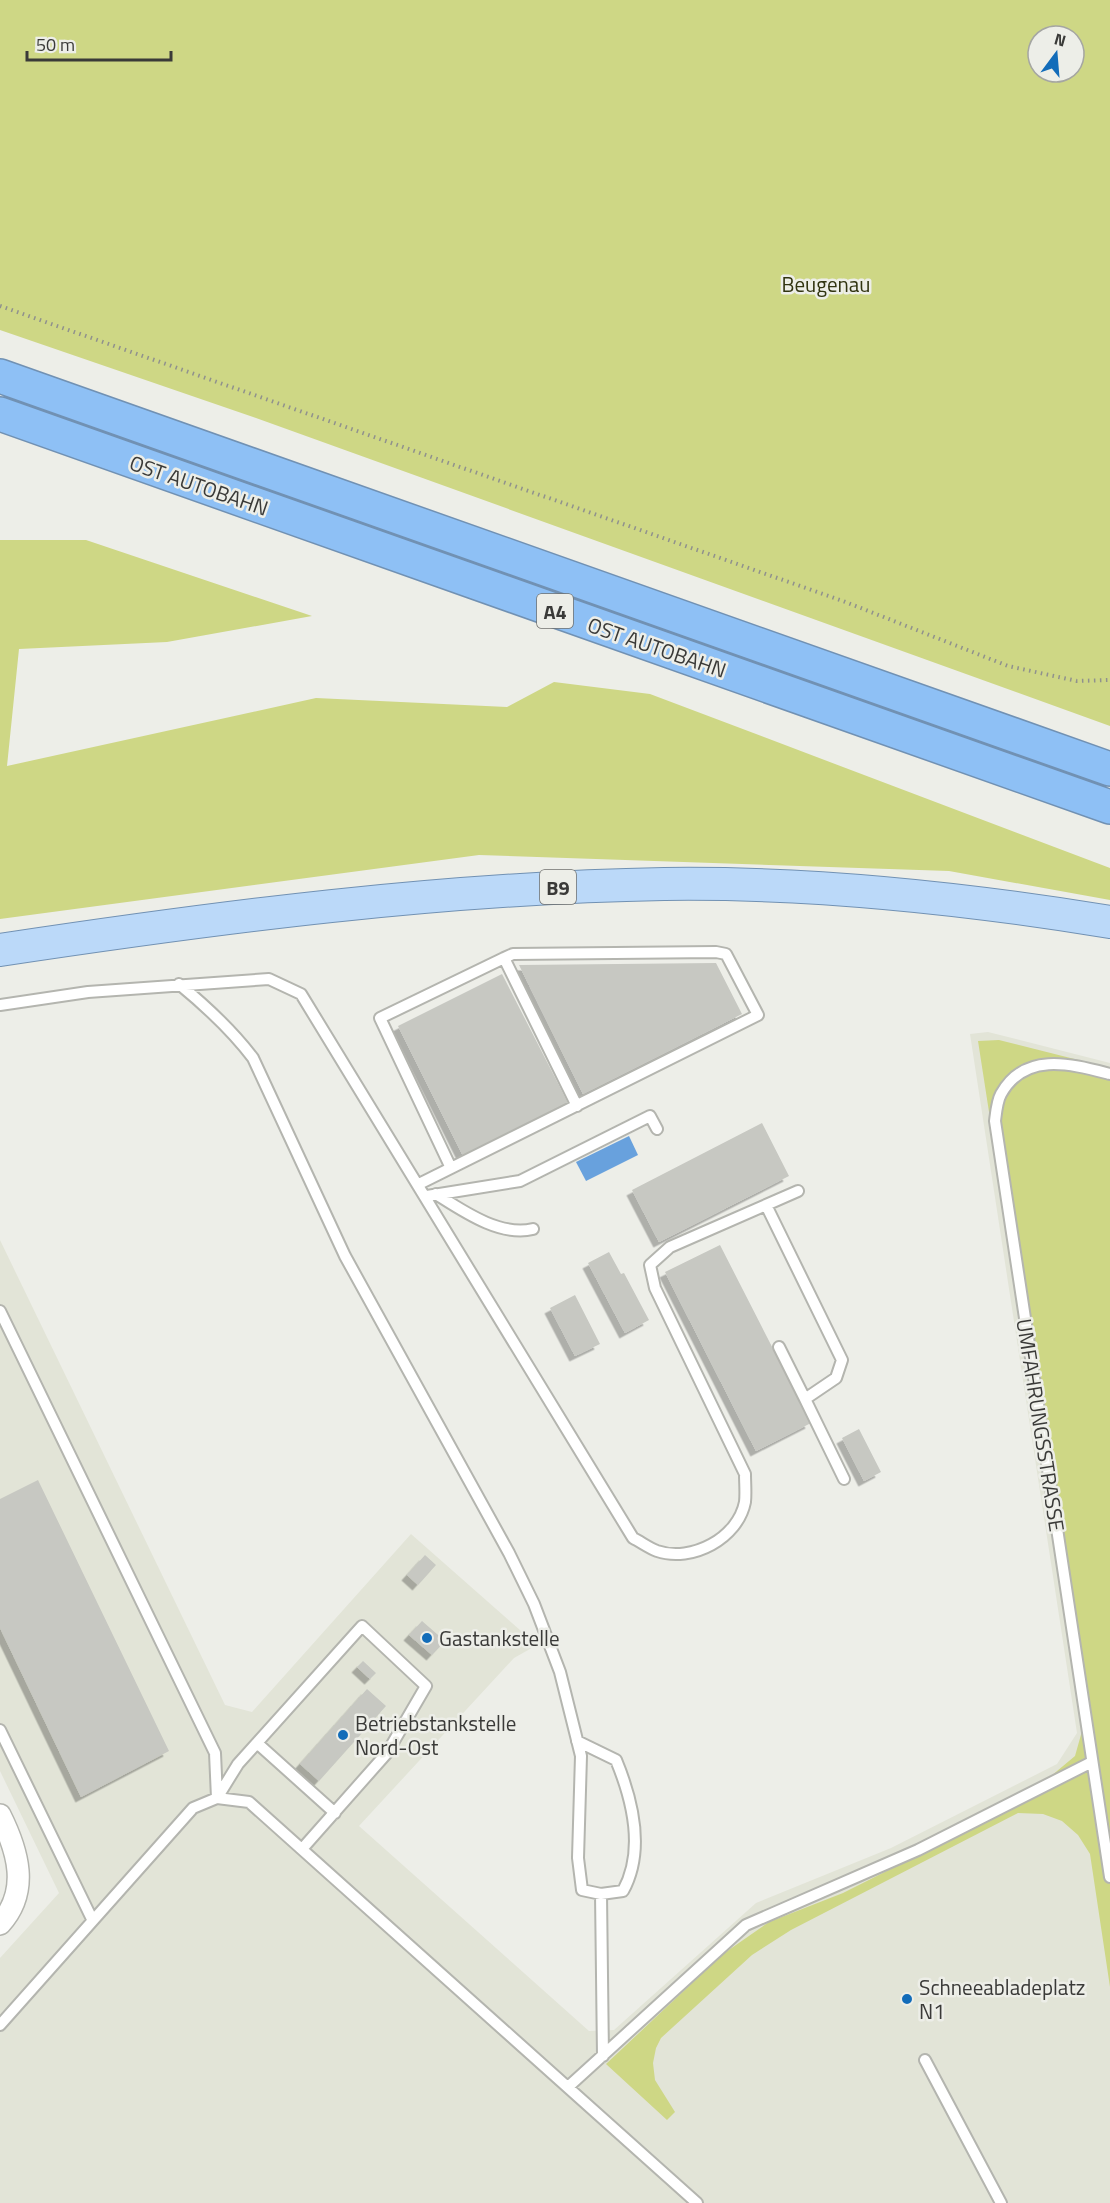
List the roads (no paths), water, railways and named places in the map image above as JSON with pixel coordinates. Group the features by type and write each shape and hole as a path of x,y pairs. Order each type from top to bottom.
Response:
{"highway":[{"name":"OST AUTOBAHN","path":"0,376 1110,769"},
{"name":"OST AUTOBAHN","path":"0,414 1110,807"}],"main road":[{"name":"B9","path":"0,950 408,899 543,888 667,884 860,891 985,902 1110,922"}],"street":[{"path":"0,1815 14,1844 20,1885 7,1917 0,1924"}],"lane":[{"path":"419,1184 452,1168 577,1106 758,1015 726,954 716,952 513,954 380,1018 452,1168"},
{"path":"504,958 577,1106"},
{"path":"0,1005 88,992 269,979 301,994 419,1184 431,1195 510,1231 533,1230"},
{"path":"179,984 216,1014 253,1058 345,1256 509,1553 534,1604 560,1672 577,1741 581,1756 578,1858 582,1890 601,1894 622,1892 633,1873 635,1845 630,1794 616,1760 577,1741"},
{"name":"UMFAHRUNGSSTRASSE","path":"1110,1074 1073,1064 1044,1062 1020,1071 1000,1095 995,1121 1110,1877"},
{"path":"431,1195 520,1181 650,1116 657,1129"},
{"path":"431,1195 633,1538 658,1552 689,1552 719,1541 737,1521 745,1502 745,1474 655,1288 650,1265 670,1247 798,1191"},
{"path":"766,1205 842,1360 836,1378 805,1399"},
{"path":"0,1311 215,1753 217,1798"},
{"path":"779,1347 844,1479"},
{"path":"217,1798 238,1764 362,1626 426,1686 387,1753 302,1849"},
{"path":"0,1730 92,1919"},
{"path":"257,1743 334,1812"},
{"path":"568,2087 746,1926 918,1850 1092,1762"},
{"path":"0,2025 92,1919 193,1809 217,1798 249,1802 697,2203"},
{"path":"601,1894 603,2056"},
{"path":"925,2060 1001,2203"}],"water":[{"path":"629,1136 638,1155 586,1181 576,1162"}],"place":[{"name":"Gastankstelle","path":"427,1638"},
{"name":"Betriebstankstelle Nord-Ost","path":"343,1735"},
{"name":"Schneeabladeplatz N1","path":"907,1999"}],"park label":[{"name":"Beugenau","path":"826,284"}]}
